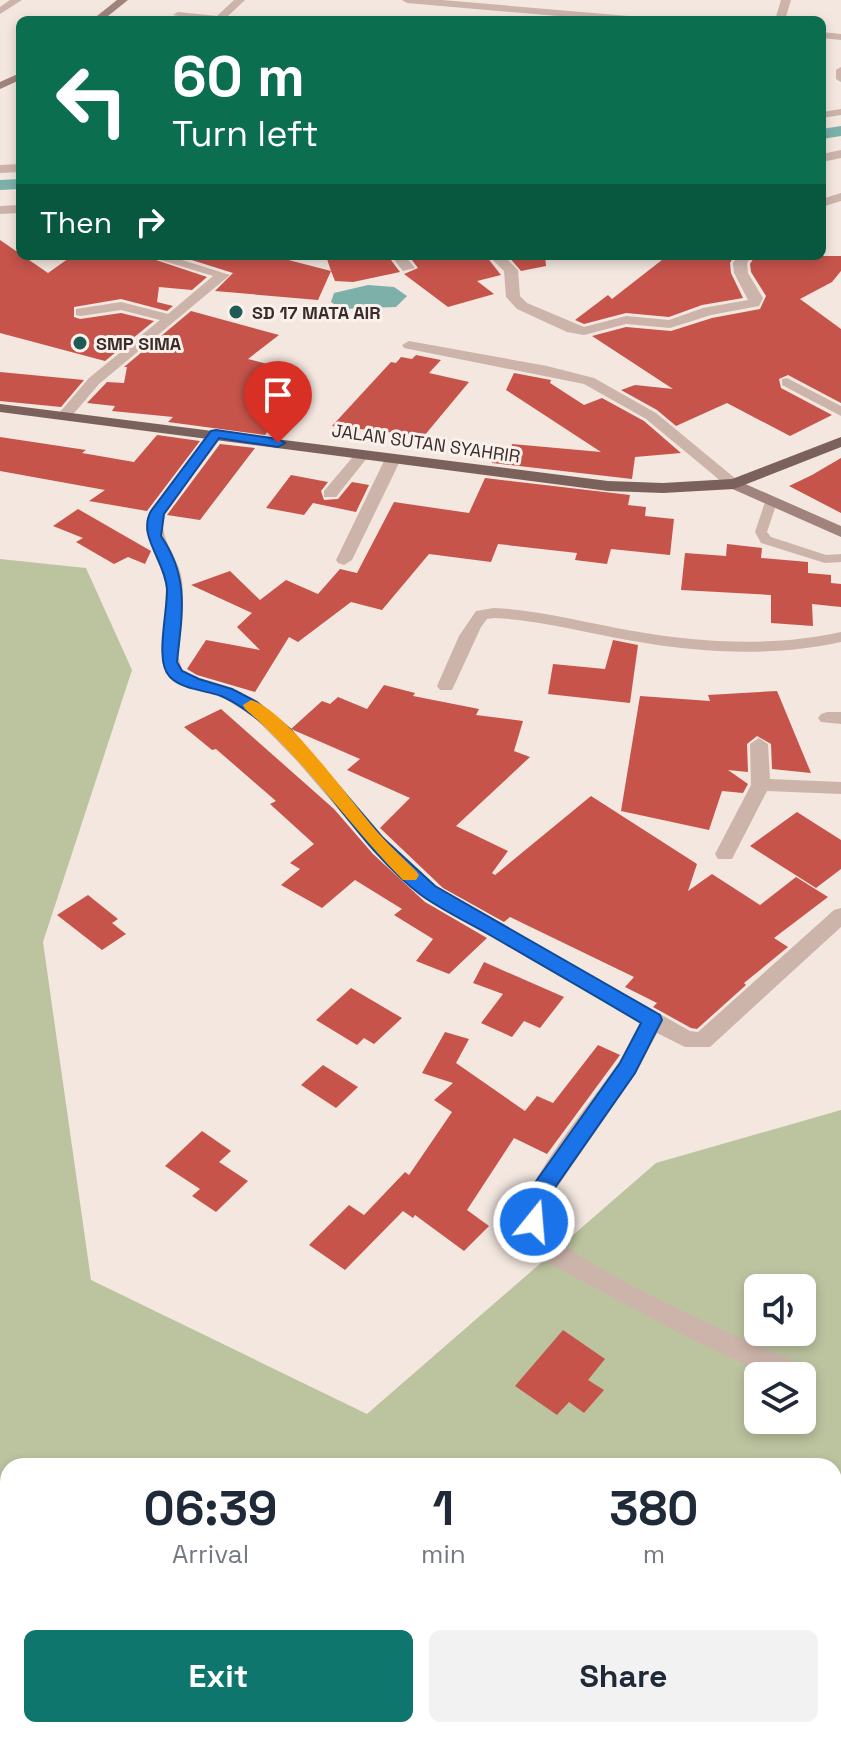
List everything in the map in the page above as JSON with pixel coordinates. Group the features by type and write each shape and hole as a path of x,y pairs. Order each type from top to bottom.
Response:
{"main road":[{"name":"JALAN SUTAN SYAHRIR","path":"0,408 608,486 663,488 734,484 841,442"}],"street":[{"path":"0,11 17,0"},
{"path":"102,16 123,0"},
{"path":"223,16 240,0"},
{"path":"407,0 547,16"},
{"path":"178,15 186,16"},
{"path":"841,70 841,79"},
{"path":"65,415 94,381 223,275 169,260"},
{"path":"401,260 408,268"},
{"path":"500,260 511,270 513,297 522,306 572,329 588,331 626,320 670,324 708,311 754,303 756,298 741,273 742,260"},
{"path":"81,312 123,306 169,318"},
{"path":"409,345 575,375 651,416 734,484 841,532"},
{"path":"787,382 841,412"},
{"path":"216,434 156,514 153,524 154,536 164,551 173,575 175,601 169,662 176,674 193,683 226,692 251,705 284,733 375,841 428,891 690,1041 702,1041 841,915"},
{"path":"330,494 362,455"},
{"path":"344,560 393,459"},
{"path":"446,686 474,622 488,614 518,616 645,638 685,641 779,646 812,644 841,637"},
{"path":"725,854 761,785 759,744"},
{"path":"761,785 841,788"},
{"path":"653,1020 627,1068 532,1207 538,1236 556,1255 740,1353 765,1362"}],"lane":[{"path":"771,502 761,532 766,540 825,559 841,558"}],"green space":[{"path":"0,559 86,568 132,670 43,942 91,1280 367,1414 656,1163 841,1110 841,1458 0,1458"}],"water":[{"path":"368,285 394,287 407,296 396,307 342,309 331,302 334,293"}],"building":[{"path":"0,240 16,251 16,260 29,260 48,273 66,260 156,260 207,277 192,290 159,287 157,302 173,306 167,311 121,299 74,307 74,317 80,319 121,313 154,321 105,361 0,333"},
{"path":"826,256 841,256 841,271 832,282 800,299 841,329 841,403 788,375 779,379 781,388 832,415 790,436 727,403 676,426 657,410 621,390 635,385 673,389 592,336 626,327 671,331 712,318 760,309 766,296 751,272 752,260 826,260"},
{"path":"192,260 288,260 331,271 318,300 215,291 233,273"},
{"path":"327,260 391,260 400,272 353,282 335,281"},
{"path":"412,260 489,260 501,275 477,281 494,294 448,307 404,274 418,268"},
{"path":"511,260 545,260 546,266 521,271"},
{"path":"662,260 732,260 731,273 743,298 702,305 669,317 626,313 584,324 575,320 608,295 612,299"},
{"path":"191,311 279,335 248,359 271,365 252,404 286,407 265,435 168,422 173,417 112,411 115,406 87,403 107,382 124,383 127,367 124,367"},
{"path":"416,355 441,360 429,373 469,382 424,436 332,426 391,362 396,363 401,357 412,359"},
{"path":"0,372 84,380 61,407 0,401"},
{"path":"514,373 551,380 550,383 584,405 602,398 644,421 681,453 635,457 632,479 492,463 501,446 511,448 512,444 601,452 506,390"},
{"path":"157,435 200,441 147,511 89,501 105,490 0,471 0,437 86,450 82,453 134,462"},
{"path":"220,444 255,448 200,520 167,515"},
{"path":"841,458 841,513 789,486 812,475"},
{"path":"291,475 328,482 321,491 324,500 338,499 352,482 369,485 356,512 313,503 304,515 266,508"},
{"path":"485,478 630,495 628,505 646,507 645,516 674,519 670,555 611,549 607,564 575,560 577,553 498,544 491,562 429,554 382,610 351,602 298,642 289,637 255,692 197,675 187,669 206,640 260,650 237,627 252,613 191,585 230,571 260,600 286,580 318,594 340,569 357,573 394,502 469,513"},
{"path":"78,509 151,551 145,564 128,557 114,564 76,542 83,538 53,526"},
{"path":"727,544 762,548 761,558 808,562 808,573 831,575 831,583 841,584 841,607 812,604 813,626 771,623 771,595 681,590 685,553 726,556"},
{"path":"613,640 638,645 630,703 548,694 553,664 605,669"},
{"path":"384,685 415,693 413,696 479,709 476,715 523,721 514,751 530,757 456,826 508,851 492,873 495,875 591,796 697,864 688,891 712,874 760,905 796,877 828,897 774,938 788,947 744,983 746,985 697,1029 691,1028 653,1007 657,1003 625,987 634,977 510,917 504,922 443,888 380,828 410,798 347,770 360,759 291,729 322,701 330,704 338,697 367,709"},
{"path":"777,691 811,773 772,769 771,744 757,736 747,744 748,772 728,770 748,784 743,793 722,791 709,830 621,811 640,696 710,701 708,695"},
{"path":"221,709 334,809 373,854 425,902 487,938 449,974 416,961 433,939 394,915 402,909 355,880 322,908 281,885 300,869 290,863 314,844 270,804 276,801 216,749 212,750 184,727"},
{"path":"797,812 841,840 841,869 816,888 750,846"},
{"path":"88,895 118,919 112,923 126,934 102,950 57,915"},
{"path":"484,962 564,997 540,1028 524,1021 512,1037 481,1023 503,994 473,983"},
{"path":"351,988 402,1018 374,1044 364,1038 357,1045 316,1020"},
{"path":"445,1032 469,1039 456,1063 525,1111 537,1096 553,1103 598,1045 620,1055 547,1154 514,1138 467,1210 489,1226 464,1251 415,1215 413,1218 403,1211 345,1270 309,1245 349,1205 364,1215 405,1172 409,1175 452,1112 434,1100 453,1083 422,1073"},
{"path":"323,1065 358,1087 336,1108 301,1085"},
{"path":"202,1131 231,1151 219,1162 248,1181 216,1212 192,1196 200,1189 165,1166"},
{"path":"563,1330 605,1359 588,1380 604,1390 584,1413 569,1402 557,1415 515,1386"}],"waterway":[{"path":"826,133 841,131"},
{"path":"0,185 16,184"}],"slow traffic":[{"path":"251,705 284,733 375,841 410,875"}],"place":[{"name":"SD 17 MATA AIR","path":"236,312"},
{"name":"SMP SIMA","path":"80,343"}],"route":[{"path":"278,443 216,434 156,514 154,536 164,551 173,575 175,601 169,662 176,674 193,683 226,692 251,705 284,733 375,841 428,891 653,1020 595,1117 540,1193 532,1207 534,1222"}]}
